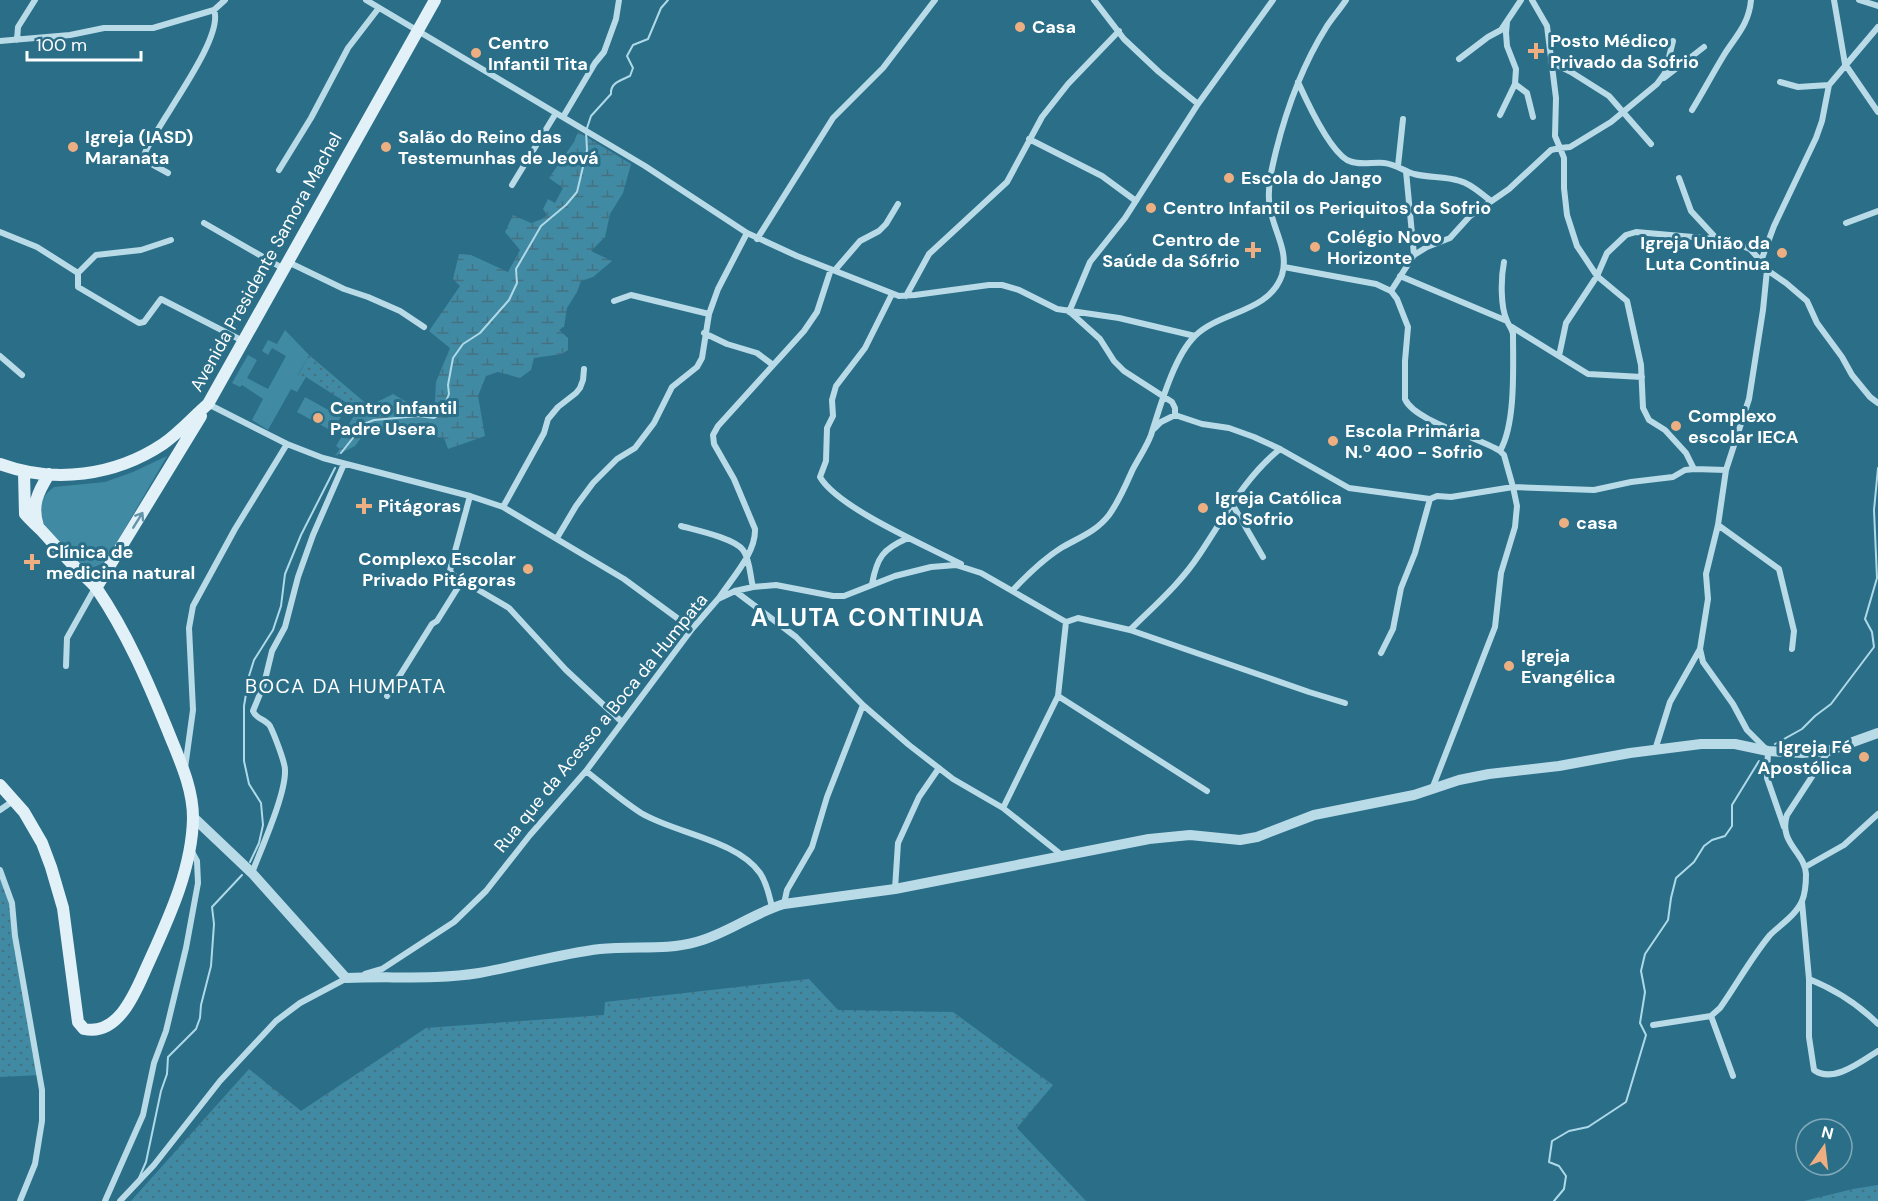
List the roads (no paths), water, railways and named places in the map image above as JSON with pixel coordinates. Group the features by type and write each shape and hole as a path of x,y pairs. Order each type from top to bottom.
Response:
{"main road":[{"name":"Avenida Presidente Samora Machel","path":"0,464 24,472 49,474 86,473 122,466 165,442 208,404 435,0"},
{"path":"96,588 208,404"},
{"path":"0,784 24,812 42,843 63,908 78,1022 84,1029 93,1031 101,1029 111,1024 129,1003 172,907 190,846 193,817 184,771 143,668 96,588 25,514 24,472"},
{"path":"38,527 34,511 35,503 40,487 49,474"}],"street":[{"path":"17,40 18,27 35,0"},
{"path":"0,41 104,28 153,28 214,10 225,0"},
{"path":"366,0 645,166 757,239 892,294 906,296 1002,285 1019,290 1057,309 1119,318 1194,336"},
{"path":"563,117 604,52 616,19 619,0"},
{"path":"757,239 833,118 883,68 935,0"},
{"path":"1094,0 1124,39 1198,104"},
{"path":"1069,312 1090,262 1136,201 1198,104 1273,0"},
{"path":"1013,590 1034,567 1062,547 1096,529 1107,517 1127,485 1150,435 1163,395 1186,346 1194,336 1214,323 1264,299 1275,287 1284,267 1283,253 1270,211 1269,185 1284,119 1299,82 1328,25 1346,0"},
{"path":"1459,59 1501,30 1521,0"},
{"path":"1532,0 1547,26 1556,98 1555,136 1564,158 1567,215 1577,246 1596,276 1627,301 1642,377 1643,408 1649,420 1665,430 1686,453 1695,469"},
{"path":"1692,110 1725,54 1745,27 1750,13 1751,0"},
{"path":"1834,0 1845,64 1878,112"},
{"path":"1859,0 1878,6"},
{"path":"279,171 311,118 348,48 378,9"},
{"path":"168,172 148,162 144,155 181,94 208,42 217,18 214,10"},
{"path":"1500,115 1515,84 1516,69 1507,46 1507,22"},
{"path":"1761,261 1774,226 1816,138 1822,122 1829,85 1878,27"},
{"path":"906,296 929,254 1007,182 1042,117 1068,84 1119,31"},
{"path":"1657,84 1665,73 1673,41"},
{"path":"1391,291 1414,255 1450,238 1470,216 1509,189 1551,150 1570,147 1611,122 1704,47"},
{"path":"1551,62 1609,96 1651,144"},
{"path":"1299,82 1318,124 1342,156 1349,161 1387,163 1429,178 1460,181 1472,186 1491,201"},
{"path":"1780,82 1798,87 1829,85"},
{"path":"1515,84 1527,93 1533,117"},
{"path":"513,185 556,113"},
{"path":"1398,166 1403,119"},
{"path":"1029,139 1102,176 1136,201"},
{"path":"1406,171 1414,255"},
{"path":"1679,178 1691,211 1716,238"},
{"path":"718,599 746,556 755,537 755,529 734,478 714,444 713,435 718,426 804,331 817,312 833,270 860,241 879,231 886,224 898,204"},
{"path":"1846,223 1878,211"},
{"path":"204,223 286,266 400,311 424,327"},
{"path":"0,232 32,244 78,273"},
{"path":"1559,356 1566,323 1596,276 1607,253 1626,235 1636,232 1716,238 1750,249 1767,270 1807,301 1817,323 1852,375 1870,398 1878,403"},
{"path":"557,538 593,483 617,459 635,448 654,423 672,387 697,367 702,358 709,314 718,289 747,233"},
{"path":"171,240 141,250 96,255 78,273 78,287 139,323 144,322 161,299 243,341"},
{"path":"1500,451 1507,435 1511,403 1513,334 1500,281 1504,262"},
{"path":"1284,267 1376,284 1391,291 1408,327 1405,361 1407,404 1421,415 1504,454 1516,506 1515,527 1501,573 1495,627 1432,789"},
{"path":"1654,750 1670,702 1700,649 1708,599 1706,574 1718,525 1726,470 1749,399 1767,270"},
{"path":"1400,276 1509,324 1588,374 1642,377"},
{"path":"892,294 865,348 836,386 832,400 834,413 827,428 825,461 820,477 831,492 909,538 1013,590 1066,622 1078,618 1130,630 1345,703"},
{"path":"614,301 631,295 709,314"},
{"path":"1069,312 1100,339 1114,361 1124,371 1172,402 1175,415"},
{"path":"705,333 727,344 757,353 773,365"},
{"path":"0,356 22,375"},
{"path":"503,507 544,433 548,419 580,388 584,380 584,369"},
{"path":"208,404 287,444 344,464 471,496 503,507 624,579 692,628"},
{"path":"1150,435 1161,422 1175,415 1202,424 1228,428 1280,448 1349,488 1430,499 1437,496 1451,497 1513,487 1594,490 1630,482 1673,477 1685,470 1726,470"},
{"path":"184,771 193,710 189,628 193,606 235,529 287,444"},
{"path":"1130,630 1175,587 1231,502 1251,477 1280,448"},
{"path":"252,873 281,796 285,771 283,758 269,726 254,715 253,711 266,680 272,651 285,627 298,577 313,535 344,464"},
{"path":"471,496 450,572 508,608 566,670 622,722"},
{"path":"1381,653 1393,629 1401,588 1416,553 1430,499"},
{"path":"1231,502 1263,557"},
{"path":"1718,525 1779,569 1794,631 1792,649"},
{"path":"681,526 742,548 753,587"},
{"path":"872,584 876,563 891,546 909,538"},
{"name":"Rua que da Acesso a Boca da Humpata","path":"120,1201 154,1165 220,1081 276,1021 300,1003 346,978 382,969 454,922 486,891 530,835 586,771 692,628 718,599 735,591 776,585 833,597 855,593 872,584 931,567 969,568"},
{"path":"387,696 462,581"},
{"path":"66,666 67,638 96,588"},
{"path":"735,591 796,637 864,705 939,768 953,779 1003,808 1064,857"},
{"path":"1003,808 1058,696 1066,622"},
{"path":"1700,649 1703,662 1733,704 1747,730 1768,751 1767,778 1794,851 1805,867 1802,902 1809,979 1809,1037 1814,1070 1828,1075 1848,1069 1878,1051"},
{"path":"1058,696 1207,791"},
{"path":"784,904 787,890 812,847 827,797 864,705"},
{"path":"193,817 252,873 346,978 450,976 479,973 597,949 624,946 671,947 696,943 718,935 772,907 784,904 895,889 1174,836 1190,835 1240,840 1257,837 1314,815 1414,795 1459,780 1489,774 1559,766 1701,744 1735,744 1768,751 1802,753 1828,751 1878,733"},
{"path":"1786,832 1787,815 1828,751"},
{"path":"895,889 898,843 919,797 939,768"},
{"path":"586,771 640,813 664,825 711,840 754,865 767,886 772,907"},
{"path":"0,810 13,801"},
{"path":"1805,867 1844,845 1878,814"},
{"path":"105,1201 143,1115 154,1063 169,1021 198,883 197,861 190,846"},
{"path":"0,870 12,903 15,936 42,1090 42,1121 35,1164 20,1201"},
{"path":"1653,1025 1711,1016 1720,1008 1771,934 1802,902"},
{"path":"1809,979 1838,992 1856,1004 1878,1024"},
{"path":"1711,1016 1733,1076"}],"waterway":[{"path":"341,453 364,424 374,420 419,416 434,418 441,414 449,394 448,385 453,358 463,344 480,333 509,300 517,283 516,269 541,226 566,205 577,192 587,150 586,131 591,116 611,94 612,87 630,76 633,68 627,56 633,45 648,39 661,8 668,0"},
{"path":"250,862 259,843 263,825 261,803 249,784 244,761 244,706 249,676 254,660 273,630 281,606 285,574 301,535 335,468"},
{"path":"1775,744 1802,729 1831,704 1874,647 1872,632 1865,619 1877,578 1874,510 1878,468"},
{"path":"1554,1201 1564,1189 1566,1176 1559,1166 1549,1162 1552,1141 1569,1131 1588,1127 1626,1102 1646,1035 1640,1023 1645,992 1641,971 1645,954 1668,920 1676,878 1694,862 1704,846 1712,840 1725,836 1732,826 1732,805 1759,761"},
{"path":"139,1178 146,1162 161,1091 167,1074 168,1057 196,1029 200,1018 211,966 214,924 212,907 242,875"}],"place":[{"name":"Casa","path":"1020,27"},
{"name":"Posto Médico Privado da Sofrio","path":"1536,51"},
{"name":"Centro Infantil Tita","path":"476,53"},
{"name":"Igreja (IASD) Maranata","path":"73,147"},
{"name":"Salão do Reino das Testemunhas de Jeová","path":"386,147"},
{"name":"Escola do Jango","path":"1229,178"},
{"name":"Centro Infantil os Periquitos da Sofrio","path":"1151,208"},
{"name":"Colégio Novo Horizonte","path":"1315,247"},
{"name":"Centro de Saúde da Sófrio","path":"1253,250"},
{"name":"Igreja União da Luta Continua","path":"1782,253"},
{"name":"Centro Infantil Padre Usera","path":"318,418"},
{"name":"Complexo escolar IECA","path":"1676,426"},
{"name":"Escola Primária N.º 400 - Sofrio","path":"1333,441"},
{"name":"Pitágoras","path":"364,506"},
{"name":"Igreja Católica do Sofrio","path":"1203,508"},
{"name":"casa","path":"1564,523"},
{"name":"Clínica de medicina natural","path":"32,562"},
{"name":"Complexo Escolar Privado Pitágoras","path":"528,569"},
{"name":"Igreja Evangélica","path":"1509,666"},
{"name":"Igreja Fé Apostólica","path":"1864,757"}],"district":[{"name":"A LUTA CONTINUA","path":"868,617"},
{"name":"BOCA DA HUMPATA","path":"346,686"}]}
